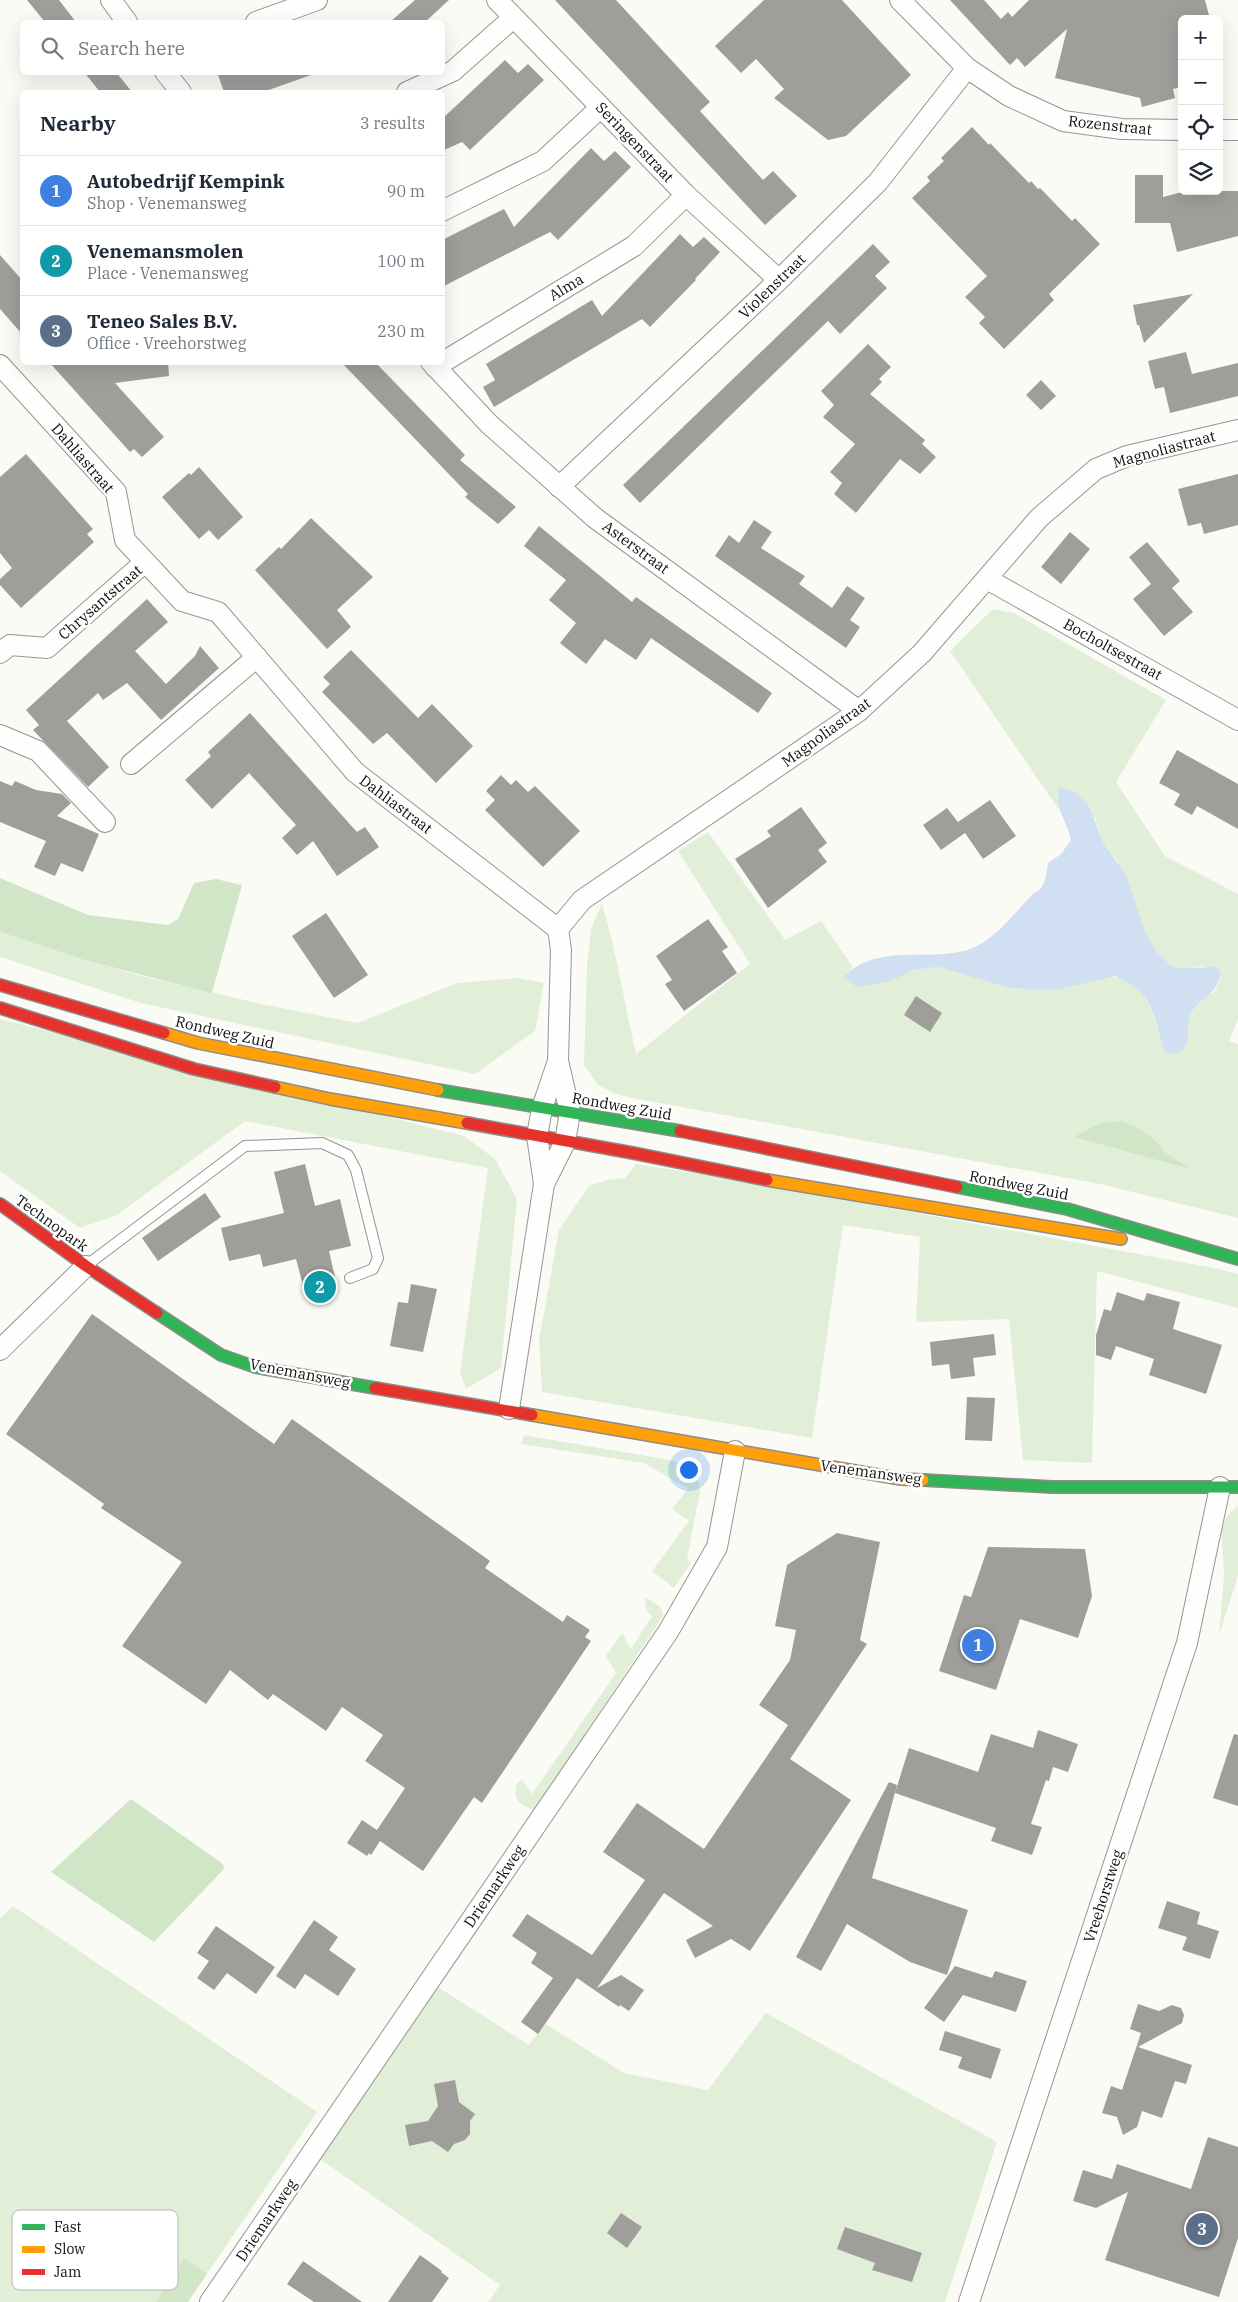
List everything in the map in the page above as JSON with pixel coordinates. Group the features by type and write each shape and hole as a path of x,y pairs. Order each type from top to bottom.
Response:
{"main road":[{"name":"Rondweg Zuid","path":"0,985 198,1043 469,1096 638,1122 1067,1209 1238,1260"},
{"name":"Rondweg Zuid","path":"0,1008 194,1069 330,1099 537,1136 811,1189 1238,1260"},
{"name":"Technopark","path":"0,1204 86,1266"},
{"name":"Venemansweg","path":"86,1266 221,1354 255,1367 901,1478 1052,1487 1229,1487"}],"street":[{"path":"111,0 126,20"},
{"path":"262,20 317,0"},
{"name":"Seringenstraat","path":"497,0 686,195 779,280"},
{"name":"Rozenstraat","path":"900,0 967,68 1009,96 1063,121 1122,129 1178,130"},
{"path":"445,75 453,71 514,18"},
{"name":"Violenstraat","path":"559,487 779,280 878,182 967,68"},
{"path":"167,75 179,90"},
{"path":"411,90 444,75"},
{"path":"445,210 543,161 601,107"},
{"path":"1223,130 1238,130"},
{"name":"Alma","path":"445,358 634,246 686,195"},
{"name":"Dahliastraat","path":"0,365 116,492 125,540 182,601 218,612 355,772 558,929"},
{"name":"Asterstraat","path":"433,365 489,424 595,518 859,711"},
{"name":"Magnoliastraat","path":"558,929 582,900 859,711 922,653 1039,518 1096,469 1127,456 1238,430"},
{"name":"Chrysantstraat","path":"0,653 10,644 47,648 145,562"},
{"name":"Bocholtsestraat","path":"987,579 1238,720"},
{"path":"131,764 256,657"},
{"path":"0,734 38,751 105,822"},
{"path":"544,1184 565,1142 570,1112 558,1061 561,950 558,929"},
{"path":"509,1410 544,1184 537,1136 542,1108 558,1061"},
{"path":"0,1350 86,1266"},
{"name":"Driemarkweg","path":"210,2302 668,1632 717,1547 735,1450"},
{"name":"Vreehorstweg","path":"969,2302 1186,1643 1229,1487"}],"lane":[{"path":"86,1266 245,1146 322,1144 348,1155 356,1170 378,1258 374,1269 350,1278"}],"green space":[{"path":"993,609 1014,613 1166,700 1116,782 1165,856 1238,894 1238,1019 1229,1041 1238,1044 1238,1218 1100,1184 615,1094 598,1085 584,1065 587,965 591,929 602,903 612,940 636,1054 750,964 678,851 708,832 785,940 821,921 853,967 843,977 892,979 914,970 938,967 970,976 1095,980 1115,977 1127,980 1144,995 1150,1006 1164,1052 1186,1046 1190,1013 1201,999 1215,990 1221,972 1204,966 1173,967 1158,953 1145,932 1117,861 1104,844 1095,818 1059,787 1057,794 1059,810 950,651","holes":["1121,1121 1138,1127 1154,1139 1165,1152 1188,1168 1074,1137"]},
{"path":"0,878 88,915 168,925 178,919 194,883 216,879 242,885 212,993 84,960 0,932"},
{"path":"0,932 84,960 138,975 266,1005 358,1023 457,983 518,978 544,983 535,1031 475,1074 141,1003 0,957"},
{"path":"0,1019 464,1136 495,1159 517,1199 501,1368 466,1389 460,1373 488,1168 245,1121 117,1215 80,1228 0,1171"},
{"path":"1121,1121 1138,1127 1154,1139 1165,1152 1190,1169 1074,1137 1100,1123"},
{"path":"636,1164 734,1179 1219,1269 1238,1274 1238,1308 1097,1271 1092,1463 1023,1460 1009,1319 916,1322 920,1237 843,1225 812,1438 542,1392 539,1340 559,1230 589,1186 607,1180 625,1178"},
{"path":"524,1435 670,1460 682,1464 691,1470 697,1478 700,1491 687,1559 691,1563 674,1588 652,1571 689,1521 672,1509 688,1489 644,1463 521,1444"},
{"path":"1238,1506 1238,1576 1219,1635 1224,1576 1221,1527 1229,1514"},
{"path":"645,1599 649,1599 661,1608 663,1616 535,1810 521,1804 516,1793 517,1783 522,1779 532,1794 616,1673 606,1656 622,1633 631,1649 652,1616 646,1610"},
{"path":"131,1799 223,1864 224,1869 154,1942 51,1872"},
{"path":"13,1906 317,2112 207,2274 184,2258 178,2267 178,2210 12,2210 12,2290 164,2290 156,2302 0,2302 0,1918"},
{"path":"438,1987 529,2045 544,2023 624,2073 708,2090 766,2013 997,2142 945,2302 488,2302 500,2285 320,2159"},
{"path":"184,2258 207,2274 188,2302 156,2302 164,2290 178,2290 178,2267"}],"water":[{"path":"1059,787 1075,792 1089,806 1104,844 1126,875 1145,932 1158,953 1173,967 1216,967 1221,972 1213,991 1191,1013 1188,1021 1187,1043 1181,1051 1175,1053 1164,1052 1154,1016 1145,998 1128,982 1115,976 1061,989 1039,990 1011,988 938,967 914,970 890,981 857,987 843,977 871,960 886,956 948,954 964,951 984,942 993,935 1041,888 1045,881 1048,863 1061,854 1071,840 1058,802"}],"building":[{"path":"27,0 59,0 74,20 43,20"},
{"path":"415,0 449,0 427,20 392,20"},
{"path":"555,0 616,0 710,102 700,111 763,180 773,171 797,196 765,225"},
{"path":"764,0 842,0 911,75 846,136 828,140 774,98 784,89 756,59 741,73 715,46"},
{"path":"950,0 984,0 1001,19 1008,12 1012,17 1029,0 1205,0 1209,15 1178,15 1178,88 1173,89 1175,98 1142,107 1140,98 1055,78 1067,29 1025,67 1017,58 1010,65"},
{"path":"505,60 518,73 528,64 544,80 470,150 462,142 445,150 445,116"},
{"path":"86,75 118,75 130,90 98,90"},
{"path":"218,75 311,75 269,90 223,90"},
{"path":"972,127 1029,183 1031,181 1038,189 1040,188 1072,221 1075,218 1100,244 1049,294 1054,300 1004,349 979,323 985,317 965,297 987,276 912,198 930,181 927,177 944,161 941,158"},
{"path":"591,148 604,161 615,151 631,167 558,240 550,232 445,285 445,238 504,209 514,227"},
{"path":"1135,175 1163,175 1163,197 1178,193 1178,195 1223,195 1223,191 1238,191 1238,236 1177,252 1170,223 1135,223"},
{"path":"680,234 693,247 704,237 720,252 696,280 650,327 642,319 494,407 483,387 495,380 486,364 592,300 602,316"},
{"path":"873,244 890,262 875,276 887,288 840,334 828,321 640,503 623,485"},
{"path":"0,255 20,278 20,332 0,309"},
{"path":"1193,294 1144,343 1139,325 1137,325 1133,305"},
{"path":"868,344 891,367 879,379 882,382 870,394 925,440 922,444 936,457 920,474 900,459 856,513 834,494 842,483 830,472 855,444 823,417 834,405 821,391"},
{"path":"1186,352 1192,374 1238,363 1238,396 1170,413 1164,387 1155,389 1148,361"},
{"path":"52,365 168,365 169,376 115,383 164,437 142,457 134,449 130,452"},
{"path":"344,365 378,365 465,455 460,460 516,507 498,524 465,497 468,494"},
{"path":"1041,380 1056,396 1041,410 1026,395"},
{"path":"26,454 93,529 87,534 94,542 21,608 0,585 0,579 12,568 0,553 0,477"},
{"path":"199,467 243,517 218,540 209,530 199,539 162,497 189,473 191,475"},
{"path":"1238,474 1238,525 1204,534 1201,523 1188,526 1178,489"},
{"path":"311,518 373,577 337,610 351,627 327,649 255,570 279,547 281,549"},
{"path":"754,520 772,532 761,548 805,576 799,584 832,608 847,586 865,598 850,620 860,627 846,648 715,556 729,535 739,543"},
{"path":"539,526 632,602 636,597 772,693 758,713 651,638 636,660 605,639 586,664 560,643 576,623 549,600 566,580 524,546"},
{"path":"1070,532 1090,549 1061,584 1041,567"},
{"path":"1147,542 1180,581 1172,588 1193,612 1164,636 1133,599 1151,584 1129,557"},
{"path":"147,599 168,622 135,651 166,684 195,656 200,646 219,668 161,720 127,683 103,700 98,693 67,721 109,767 88,787 33,730 39,725 26,710"},
{"path":"351,650 418,718 432,704 473,746 436,783 387,733 373,744 322,692 330,684 323,677"},
{"path":"250,713 357,832 365,827 379,847 337,876 313,841 297,855 282,838 296,825 249,773 212,809 185,780 211,756 208,752"},
{"path":"1177,750 1238,784 1238,829 1197,806 1192,815 1174,805 1180,794 1159,783"},
{"path":"501,775 511,785 516,780 528,792 535,786 580,831 543,867 485,810 495,800 486,791"},
{"path":"0,781 12,786 15,781 36,790 62,794 71,803 57,816 99,834 83,872 61,863 55,876 34,867 46,841 0,822"},
{"path":"990,800 1016,836 983,859 965,833 941,850 923,825 947,808 958,822"},
{"path":"801,807 827,843 818,850 827,862 768,908 735,859 771,836 767,831"},
{"path":"326,913 368,975 334,998 292,936"},
{"path":"708,919 728,947 722,951 737,973 684,1011 665,984 672,980 656,956"},
{"path":"916,996 942,1013 930,1032 904,1015"},
{"path":"305,1164 315,1206 340,1199 351,1246 329,1251 338,1290 331,1301 318,1305 306,1297 296,1259 263,1267 260,1254 229,1261 221,1228 284,1213 274,1172"},
{"path":"205,1193 221,1217 158,1261 142,1238"},
{"path":"411,1284 437,1289 423,1352 390,1346 398,1302 408,1303"},
{"path":"1117,1292 1144,1301 1147,1293 1180,1302 1173,1329 1222,1345 1206,1394 1149,1375 1154,1359 1116,1346 1111,1360 1096,1355 1096,1335 1104,1309 1111,1311"},
{"path":"92,1314 274,1444 292,1419 490,1561 485,1568 563,1622 567,1615 590,1630 585,1637 591,1641 482,1803 474,1797 423,1871 380,1841 371,1855 369,1853 367,1856 347,1843 362,1820 377,1830 405,1788 365,1761 383,1735 342,1707 326,1731 273,1694 268,1700 230,1670 206,1704 122,1646 182,1562 101,1508 104,1504 6,1434"},
{"path":"994,1334 996,1355 973,1358 975,1376 951,1379 949,1364 932,1366 930,1342"},
{"path":"967,1397 995,1398 992,1441 965,1440"},
{"path":"837,1533 880,1542 860,1640 867,1644 790,1759 851,1800 750,1951 731,1939 695,1958 686,1940 713,1926 664,1893 597,1988 621,1975 644,1990 629,2011 620,2005 619,2007 577,1978 538,2034 521,2022 553,1978 531,1963 537,1953 512,1936 527,1914 592,1955 645,1880 603,1852 637,1803 704,1849 788,1725 759,1705 790,1660 796,1630 775,1626 787,1565"},
{"path":"988,1547 1085,1549 1092,1596 1078,1638 1020,1619 996,1690 939,1671 964,1595 971,1597"},
{"path":"1038,1730 1078,1744 1068,1772 1053,1767 1049,1781 1046,1780 1031,1824 1042,1827 1032,1855 991,1841 996,1828 895,1793 909,1748 978,1772 991,1734 1033,1748"},
{"path":"1234,1734 1238,1735 1238,1806 1213,1798"},
{"path":"889,1782 897,1785 872,1878 968,1910 947,1975 910,1962 847,1924 821,1971 796,1957"},
{"path":"1167,1901 1200,1912 1197,1924 1219,1931 1210,1959 1182,1950 1187,1937 1158,1928"},
{"path":"314,1920 338,1937 329,1950 356,1969 338,1996 305,1974 295,1989 276,1976"},
{"path":"216,1926 275,1967 256,1994 227,1973 214,1990 197,1978 209,1961 197,1953"},
{"path":"955,1966 992,1978 995,1971 1027,1981 1016,2012 963,1995 944,2022 924,2008"},
{"path":"1138,2004 1159,2011 1172,2005 1181,2008 1184,2015 1182,2023 1138,2047 1192,2065 1186,2084 1175,2081 1162,2118 1142,2111 1137,2127 1123,2135 1117,2117 1102,2113 1111,2086 1122,2090 1141,2033 1130,2029"},
{"path":"945,2031 1001,2049 991,2079 958,2068 962,2057 939,2050"},
{"path":"455,2080 459,2102 475,2114 470,2121 470,2134 465,2140 454,2144 448,2152 432,2141 409,2146 405,2125 428,2121 438,2106 434,2084"},
{"path":"1208,2137 1238,2147 1238,2238 1219,2297 1105,2260 1128,2192 1096,2208 1073,2201 1083,2170 1112,2179 1117,2164 1191,2189"},
{"path":"621,2213 642,2227 627,2248 607,2233"},
{"path":"845,2227 922,2253 912,2282 872,2270 875,2263 837,2249"},
{"path":"420,2255 449,2278 432,2302 388,2302"},
{"path":"303,2261 362,2302 314,2302 287,2284"}],"traffic: fast":[{"path":"438,1090 680,1131"},
{"path":"957,1187 1067,1209 1238,1259"},
{"path":"157,1313 221,1355 255,1367 375,1388"},
{"path":"923,1480 1052,1487 1238,1487"}],"traffic: slow":[{"path":"164,1033 198,1043 438,1090"},
{"path":"275,1087 330,1099 467,1123"},
{"path":"767,1180 1121,1239"},
{"path":"532,1415 901,1479 923,1480"}],"traffic: jam":[{"path":"0,985 164,1033"},
{"path":"0,1008 194,1069 275,1087"},
{"path":"467,1123 633,1153 767,1180"},
{"path":"680,1131 957,1187"},
{"path":"0,1204 86,1266 157,1313"},
{"path":"375,1388 532,1415"}],"place":[{"name":"Venemansmolen","path":"320,1287"},
{"name":"Autobedrijf Kempink","path":"978,1645"},
{"name":"Teneo Sales B.V.","path":"1202,2229"}]}
